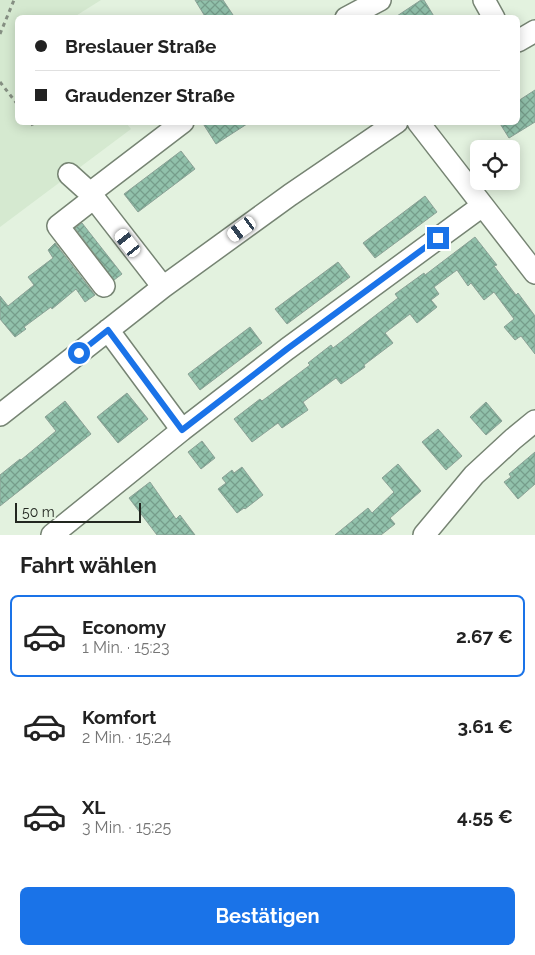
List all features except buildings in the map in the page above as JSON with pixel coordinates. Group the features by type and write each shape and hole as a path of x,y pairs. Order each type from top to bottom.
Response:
{"street":[{"path":"352,15 380,0"},
{"path":"484,0 492,15"},
{"path":"520,41 535,31"},
{"path":"104,286 58,226 179,125"},
{"path":"0,415 163,287 290,195 393,125"},
{"path":"420,125 535,273"},
{"path":"69,174 92,196 163,287"},
{"path":"52,535 182,430 287,349 482,206"},
{"path":"108,330 182,430"},
{"path":"424,535 474,475 535,421"}],"path":[{"path":"0,34 14,0"},
{"path":"0,82 15,101"}],"shaded area":[{"path":"0,0 101,0 77,15 15,15 15,125 128,125 131,129 0,227"}],"route":[{"path":"79,353 108,330 182,430 287,349 438,238"}]}
